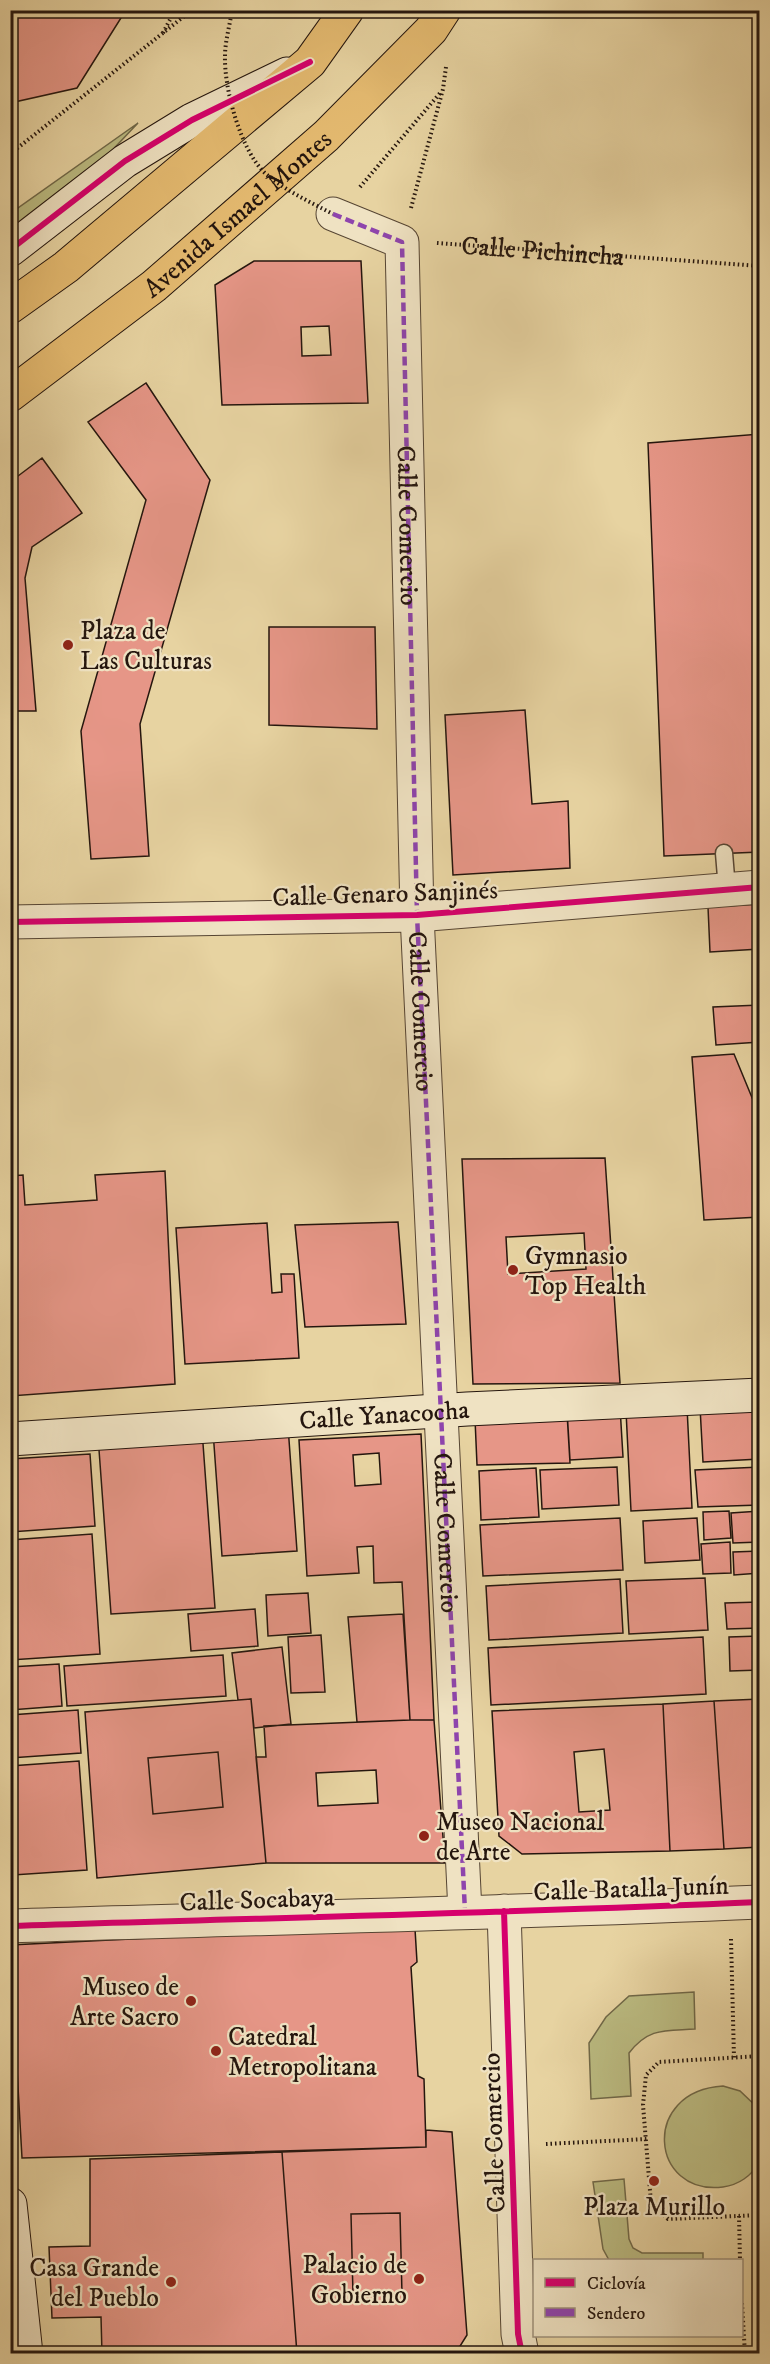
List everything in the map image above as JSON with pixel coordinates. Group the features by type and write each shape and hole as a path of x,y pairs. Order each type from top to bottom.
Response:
{"main road":[{"path":"10,308 66,267 310,62 347,10"},
{"name":"Avenida Ismael Montes","path":"10,395 154,286 326,136 431,30 444,10"}],"street":[{"path":"10,250 124,161 192,120 310,62"},
{"path":"338,215 402,242"},
{"name":"Calle Comercio","path":"402,242 417,915 443,1410 465,1912"},
{"name":"Calle Genaro Sanjinés","path":"10,922 417,915 759,887"},
{"name":"Calle Yanacocha","path":"10,1440 443,1410 759,1395"},
{"name":"Calle Batalla Junín","path":"504,1911 759,1902"},
{"name":"Calle Comercio","path":"504,1911 518,2334 522,2354"},
{"name":"Calle Socabaya","path":"10,1926 504,1911"},
{"path":"10,2204 26,2354"}],"lane":[{"path":"724,853 727,889"}],"path":[{"path":"10,23 19,10"},
{"path":"161,36 175,10"},
{"path":"10,154 192,10"},
{"path":"232,10 225,57 233,111 247,150 266,173 303,199 338,215 443,89"},
{"path":"402,242 443,89 447,55"},
{"path":"731,1961 734,2058"},
{"path":"759,2056 659,2061 646,2075 643,2105 651,2203 668,2219 759,2215"},
{"path":"568,2143 647,2139"},
{"path":"739,2216 740,2259"},
{"path":"743,2337 744,2354"}],"green space":[{"path":"138,123 46,220 11,249 11,213"},
{"path":"694,1992 695,2029 659,2032 644,2039 629,2053 631,2096 591,2099 589,2043 606,2017 629,1996"},
{"path":"723,2086 740,2091 759,2109 759,2162 748,2176 734,2184 723,2187 699,2185 681,2176 669,2160 664,2142 667,2123 678,2105 696,2092"},
{"path":"624,2179 629,2239 633,2248 642,2253 703,2253 703,2259 608,2259 603,2249 593,2182"}],"building":[{"path":"10,10 126,10 77,88 10,103"},
{"path":"254,261 361,261 368,403 222,405 215,285","holes":["329,326 331,355 302,356 301,327"]},
{"path":"146,383 210,480 140,724 149,856 91,859 81,731 146,500 88,422"},
{"path":"760,434 760,852 664,856 648,443"},
{"path":"42,458 82,513 32,547 25,578 36,711 10,711 10,482"},
{"path":"269,627 375,627 377,729 269,725"},
{"path":"525,710 532,804 568,801 570,868 453,875 445,715"},
{"path":"760,904 760,949 710,952 708,907"},
{"path":"760,1005 760,1042 716,1045 713,1007"},
{"path":"734,1054 760,1117 760,1217 704,1220 692,1057"},
{"path":"605,1158 620,1383 473,1384 462,1159","holes":["584,1233 586,1269 508,1274 506,1237"]},
{"path":"165,1171 175,1384 10,1396 10,1176 23,1175 25,1205 97,1200 95,1175"},
{"path":"398,1222 406,1324 305,1327 295,1225"},
{"path":"267,1223 272,1293 282,1292 281,1274 294,1274 299,1358 185,1364 176,1228"},
{"path":"760,1404 760,1459 703,1462 700,1407"},
{"path":"620,1407 623,1457 570,1460 567,1410"},
{"path":"687,1407 692,1508 631,1511 626,1411"},
{"path":"567,1413 570,1463 477,1465 475,1419"},
{"path":"288,1426 297,1551 222,1556 213,1431"},
{"path":"202,1430 215,1608 111,1614 98,1436"},
{"path":"421,1434 434,1720 410,1720 402,1582 374,1583 373,1546 357,1547 359,1573 307,1576 299,1440","holes":["379,1453 381,1484 355,1486 353,1455"]},
{"path":"90,1454 95,1526 10,1532 10,1459"},
{"path":"617,1467 619,1505 542,1509 540,1470"},
{"path":"760,1467 760,1505 698,1507 695,1470"},
{"path":"536,1468 539,1517 481,1520 479,1471"},
{"path":"729,1511 731,1538 704,1540 703,1512"},
{"path":"760,1511 760,1542 733,1543 731,1513"},
{"path":"620,1518 623,1570 483,1576 480,1525"},
{"path":"697,1518 700,1560 645,1563 643,1521"},
{"path":"92,1534 100,1654 10,1660 10,1540"},
{"path":"730,1542 731,1573 703,1574 701,1544"},
{"path":"760,1551 760,1573 734,1575 733,1552"},
{"path":"705,1578 708,1630 629,1634 626,1581"},
{"path":"620,1579 623,1633 489,1640 486,1586"},
{"path":"308,1593 311,1633 268,1636 266,1595"},
{"path":"760,1602 760,1628 727,1629 725,1603"},
{"path":"255,1609 258,1646 191,1651 188,1614"},
{"path":"403,1614 410,1720 357,1722 348,1617"},
{"path":"321,1635 325,1692 291,1693 288,1637"},
{"path":"760,1636 760,1670 730,1671 729,1637"},
{"path":"703,1637 706,1694 491,1705 488,1648"},
{"path":"282,1647 291,1724 254,1728 251,1699 238,1700 232,1653"},
{"path":"223,1655 226,1696 67,1706 64,1666"},
{"path":"59,1664 62,1706 10,1710 10,1667"},
{"path":"251,1699 266,1863 97,1878 85,1712","holes":["218,1752 223,1807 153,1814 148,1758"]},
{"path":"760,1699 760,1847 724,1849 714,1701"},
{"path":"714,1701 724,1849 670,1851 663,1704"},
{"path":"663,1704 670,1851 522,1854 499,1836 492,1711","holes":["604,1749 610,1810 579,1812 574,1752"]},
{"path":"78,1710 81,1753 10,1758 10,1715"},
{"name":"Museo Nacional de Arte","path":"434,1720 445,1863 266,1863 256,1757 266,1757 264,1726","holes":["376,1770 378,1803 318,1806 316,1773"]},
{"path":"218,1752 223,1807 153,1814 148,1758"},
{"path":"79,1761 87,1870 13,1875 10,1766"},
{"name":"Catedral Metropolitana","path":"409,1925 415,1929 417,1962 411,1967 418,2076 424,2079 426,2147 22,2158 10,1945"},
{"name":"Palacio de Gobierno","path":"426,2130 452,2132 467,2335 457,2351 297,2354 282,2152 426,2147","holes":["400,2213 402,2294 353,2295 351,2214"]},
{"name":"Casa Grande del Pueblo","path":"282,2152 297,2354 102,2354 101,2317 52,2318 49,2247 90,2246 90,2159"},
{"path":"400,2213 402,2294 353,2295 351,2214"}],"marked path":[{"path":"333,214 402,242 417,915 465,1912"}],"cycle path":[{"path":"10,250 125,161 192,120 310,62"},
{"path":"10,922 417,915 760,887"},
{"path":"10,1926 760,1902"},
{"path":"504,1911 518,2334 522,2354"}],"place":[{"name":"Plaza de Las Culturas","path":"68,645"},
{"name":"Gymnasio Top Health","path":"513,1270"},
{"name":"Museo Nacional de Arte","path":"424,1836"},
{"name":"Museo de Arte Sacro","path":"191,2001"},
{"name":"Catedral Metropolitana","path":"216,2051"},
{"name":"Plaza Murillo","path":"654,2181"},
{"name":"Palacio de Gobierno","path":"419,2279"},
{"name":"Casa Grande del Pueblo","path":"171,2282"}]}
